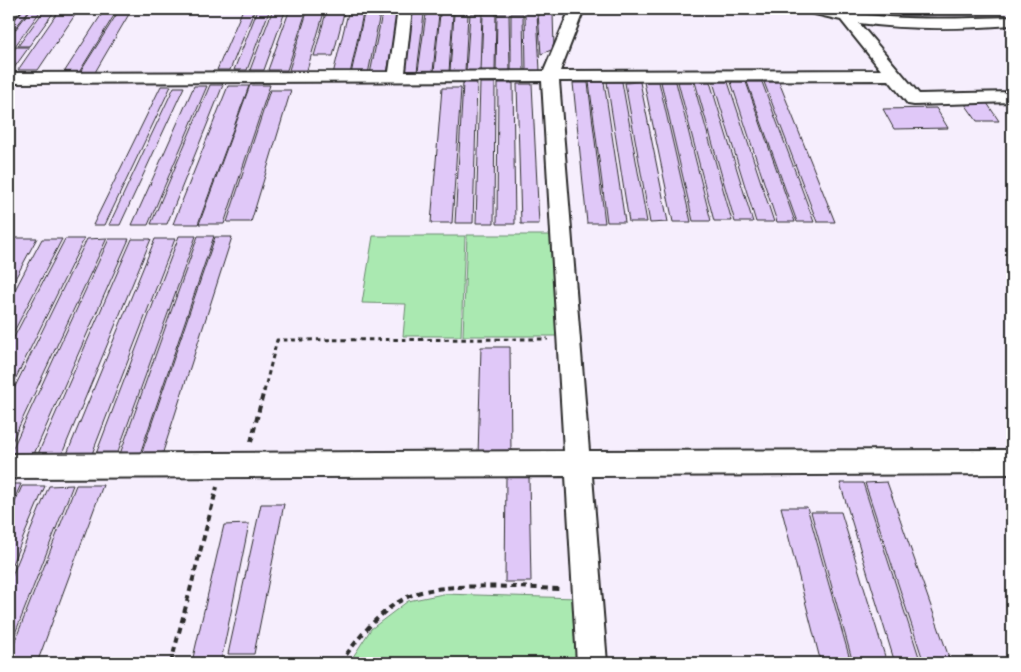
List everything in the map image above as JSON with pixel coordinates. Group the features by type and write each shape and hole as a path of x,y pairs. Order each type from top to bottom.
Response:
{"street":[{"path":"396,77 405,9"},
{"path":"577,9 550,77 592,663"},
{"path":"811,9 846,17 910,24 961,25 1012,21"},
{"path":"846,17 914,100 1012,97"},
{"path":"9,78 892,75"},
{"path":"9,466 1012,462"}],"path":[{"path":"171,663 234,465 277,340 569,339"},
{"path":"340,663 364,631 383,613 412,594 440,589 587,589"}],"green space":[{"path":"467,235 550,235 557,336 463,336"},
{"path":"373,236 465,236 461,336 403,336 406,304 362,303"},
{"path":"443,594 577,598 580,663 349,663 371,629 408,601"}],"building":[{"path":"19,9 30,9 9,36 9,21"},
{"path":"31,9 42,9 15,46 9,46 9,38"},
{"path":"45,9 56,9 29,46 18,46"},
{"path":"60,9 79,9 38,70 18,70"},
{"path":"105,9 118,9 78,74 63,74"},
{"path":"120,9 132,9 94,74 79,74"},
{"path":"243,9 255,9 230,70 217,70"},
{"path":"258,9 270,9 247,70 234,70"},
{"path":"273,9 286,9 264,70 250,70"},
{"path":"290,9 307,9 287,70 268,70"},
{"path":"308,9 325,9 307,70 289,70"},
{"path":"327,9 345,9 333,56 314,56"},
{"path":"349,9 364,9 350,74 333,74"},
{"path":"365,9 381,9 368,74 351,74"},
{"path":"383,9 398,9 387,74 370,74"},
{"path":"525,13 537,13 540,71 526,71"},
{"path":"538,13 553,13 554,49 541,54"},
{"path":"411,14 424,14 417,72 402,72"},
{"path":"426,14 439,14 433,71 418,71"},
{"path":"440,14 453,14 449,72 434,72"},
{"path":"454,14 468,14 465,71 450,71"},
{"path":"470,14 482,14 480,71 466,71"},
{"path":"483,14 496,14 495,71 481,71"},
{"path":"497,14 509,14 510,72 496,72"},
{"path":"511,14 523,14 524,71 511,72"},
{"path":"16,47 29,47 9,75 9,57"},
{"path":"589,82 604,82 625,222 607,222"},
{"path":"607,82 622,82 647,222 629,222"},
{"path":"640,82 668,222 650,223 625,83"},
{"path":"644,82 659,82 691,222 673,222"},
{"path":"661,82 676,82 711,221 693,221"},
{"path":"678,82 693,82 732,221 714,221"},
{"path":"695,82 710,82 753,222 735,222"},
{"path":"713,82 728,82 774,222 756,222"},
{"path":"731,82 746,82 795,222 777,222"},
{"path":"747,82 762,82 814,222 797,222"},
{"path":"764,82 779,82 835,222 817,222"},
{"path":"463,83 477,83 473,223 455,223"},
{"path":"480,83 495,83 494,223 476,223"},
{"path":"498,83 513,83 515,224 497,224"},
{"path":"573,83 588,83 605,223 587,223"},
{"path":"517,84 532,84 539,224 521,224"},
{"path":"210,85 223,85 167,224 151,224"},
{"path":"250,85 270,85 224,224 199,224"},
{"path":"161,86 171,86 105,225 93,225"},
{"path":"194,86 207,86 148,225 132,225"},
{"path":"228,86 249,86 198,224 173,224"},
{"path":"174,87 184,87 120,225 109,225"},
{"path":"442,88 461,88 452,223 431,223"},
{"path":"270,90 291,90 251,222 227,222"},
{"path":"987,103 999,121 977,121 965,104"},
{"path":"936,108 948,128 894,129 883,109"},
{"path":"179,236 196,236 117,454 96,454"},
{"path":"198,236 214,236 140,454 120,454"},
{"path":"215,237 232,237 162,455 141,455"},
{"path":"13,238 37,238 9,290 9,246"},
{"path":"107,238 9,448 9,399 87,239"},
{"path":"42,239 62,239 9,341 9,301"},
{"path":"65,239 84,239 9,392 9,347"},
{"path":"109,239 129,239 34,454 10,454"},
{"path":"132,239 151,239 62,454 38,454"},
{"path":"155,239 175,239 92,454 67,454"},
{"path":"481,347 510,347 511,456 478,456"},
{"path":"506,477 529,477 531,582 505,582"},
{"path":"887,482 951,663 924,663 865,483"},
{"path":"840,483 863,483 921,663 895,663"},
{"path":"9,484 21,484 9,511"},
{"path":"73,485 9,649 9,583 49,486"},
{"path":"76,485 103,485 37,663 9,663 9,656"},
{"path":"22,486 45,486 9,571 9,516"},
{"path":"261,504 284,504 254,654 228,654"},
{"path":"781,507 807,507 851,663 821,663"},
{"path":"811,512 841,512 887,663 853,663"},
{"path":"249,524 221,661 192,662 224,525"}]}
